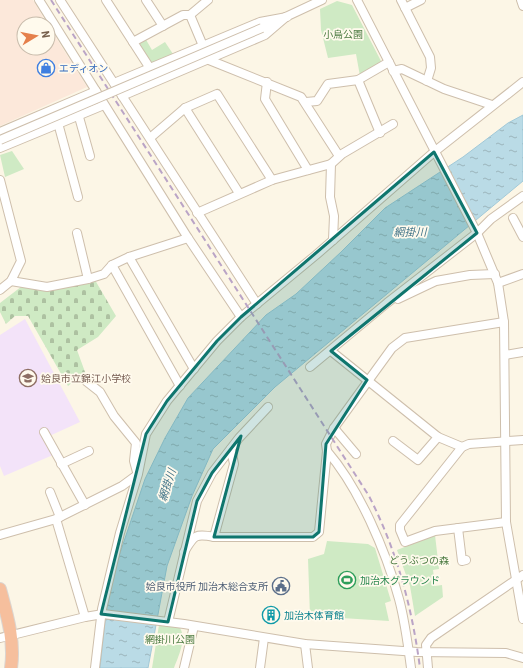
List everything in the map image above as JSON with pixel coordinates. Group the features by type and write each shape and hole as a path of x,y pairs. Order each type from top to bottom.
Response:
{"highway":[{"path":"0,589 5,637 12,656 12,668"}],"street":[{"path":"39,0 188,238 241,317"},
{"path":"60,0 257,304"},
{"path":"106,0 157,81"},
{"path":"146,0 163,26"},
{"path":"133,42 183,15 190,15 208,0"},
{"path":"357,0 476,231 498,283 504,322 506,522 515,581 523,619"},
{"path":"421,0 403,4 430,57 431,68 427,81"},
{"path":"521,0 523,6"},
{"path":"0,140 262,28 318,1"},
{"path":"190,15 209,60 267,82 301,97 306,102 339,156"},
{"path":"114,83 260,22 287,17"},
{"path":"122,96 265,35 287,17"},
{"path":"306,102 316,101 328,84 358,80 389,62"},
{"path":"393,70 402,70 444,89 492,105"},
{"path":"358,80 380,132"},
{"path":"267,82 265,100 308,170"},
{"path":"95,668 102,614 120,533 138,474 146,434 167,401 217,341 241,317 492,105 523,82"},
{"path":"0,132 96,91"},
{"path":"150,138 185,108 217,94 272,180"},
{"path":"74,100 90,156"},
{"path":"0,148 79,114 104,105"},
{"path":"185,108 239,193"},
{"path":"58,123 78,196"},
{"path":"197,213 239,193 272,180 331,164 339,156 393,124"},
{"path":"331,164 330,197 334,216 333,240"},
{"path":"0,180 21,261 11,281 0,290"},
{"path":"310,367 476,231 523,196"},
{"path":"513,218 523,237"},
{"path":"77,233 88,279"},
{"path":"11,281 47,287 88,279 104,274 112,265 129,257 188,238"},
{"path":"129,257 194,369"},
{"path":"112,265 180,386"},
{"path":"387,304 436,281 470,275 495,274"},
{"path":"498,283 523,274"},
{"path":"184,552 194,537 200,534 214,537 313,537 319,532 327,451 326,444 334,428 367,380 392,348 405,338 504,322"},
{"path":"331,351 438,437 462,447"},
{"path":"505,355 523,352"},
{"path":"86,381 100,392 114,416 136,443 134,461 138,474"},
{"path":"166,622 197,501 212,473 239,438 268,407"},
{"path":"334,428 356,454"},
{"path":"44,432 85,505"},
{"path":"393,441 418,460 438,437"},
{"path":"506,522 435,531 405,542 400,530 400,525 462,447 469,444 523,440"},
{"path":"214,537 234,464 231,449"},
{"path":"61,464 89,451"},
{"path":"327,451 335,461 366,514 378,540 399,599 411,668"},
{"path":"0,535 58,518 131,481 138,474"},
{"path":"50,492 85,617"},
{"path":"458,528 462,560 466,560"},
{"path":"428,668 426,645 430,638 523,575"},
{"path":"5,637 102,614 194,626 305,644 417,652 506,653 523,658"},
{"path":"184,668 194,626"},
{"path":"260,668 264,638"},
{"path":"305,644 308,668"}],"highlighted area":[{"path":"434,152 477,233 331,351 367,380 326,444 319,532 313,537 214,537 241,436 212,473 197,501 168,622 101,614 146,434 167,401 217,341 241,317"}],"shaded area":[{"path":"0,0 33,0 42,16 16,16 16,56 56,56 56,38 87,87 0,126"},
{"name":"姶良市立錦江小学校","path":"25,319 80,422 45,438 53,455 4,476 0,466 0,335"}],"green space":[{"name":"小烏公園","path":"337,1 352,5 382,63 360,76 356,54 328,58 321,30 320,9"},
{"path":"145,38 152,50 165,42 173,54 153,63 149,61 139,46 140,41"},
{"path":"12,151 24,169 5,177 0,155"},
{"path":"95,280 116,316 98,337 77,350 85,372 68,386 28,316 15,316 6,324 0,312 0,303 26,283 45,291"},
{"name":"どうぶつの森","path":"435,535 439,569 433,570 435,586 442,585 443,597 415,616 410,586 397,550"},
{"name":"加治木グラウンド","path":"327,541 368,544 375,548 391,601 385,603 389,621 310,616 308,559 324,554"},
{"name":"網掛川公園","path":"159,625 180,628 182,632 183,637 181,648 174,668 152,668"}],"water":[{"name":"網掛川","path":"523,115 523,181 275,387 213,449 192,496 167,566 148,668 100,668 107,603 116,565 145,479 165,438 188,398 266,315 296,294 385,208 463,157 508,123"}],"railway":[{"path":"51,0 369,496 388,538 402,580 413,623 420,668"}],"place":[{"name":"エディオン","path":"46,68"},
{"name":"姶良市立錦江小学校","path":"28,378"},
{"name":"加治木グラウンド","path":"347,580"},
{"name":"姶良市役所 加治木総合支所","path":"281,586"},
{"name":"加治木体育館","path":"271,615"}]}
